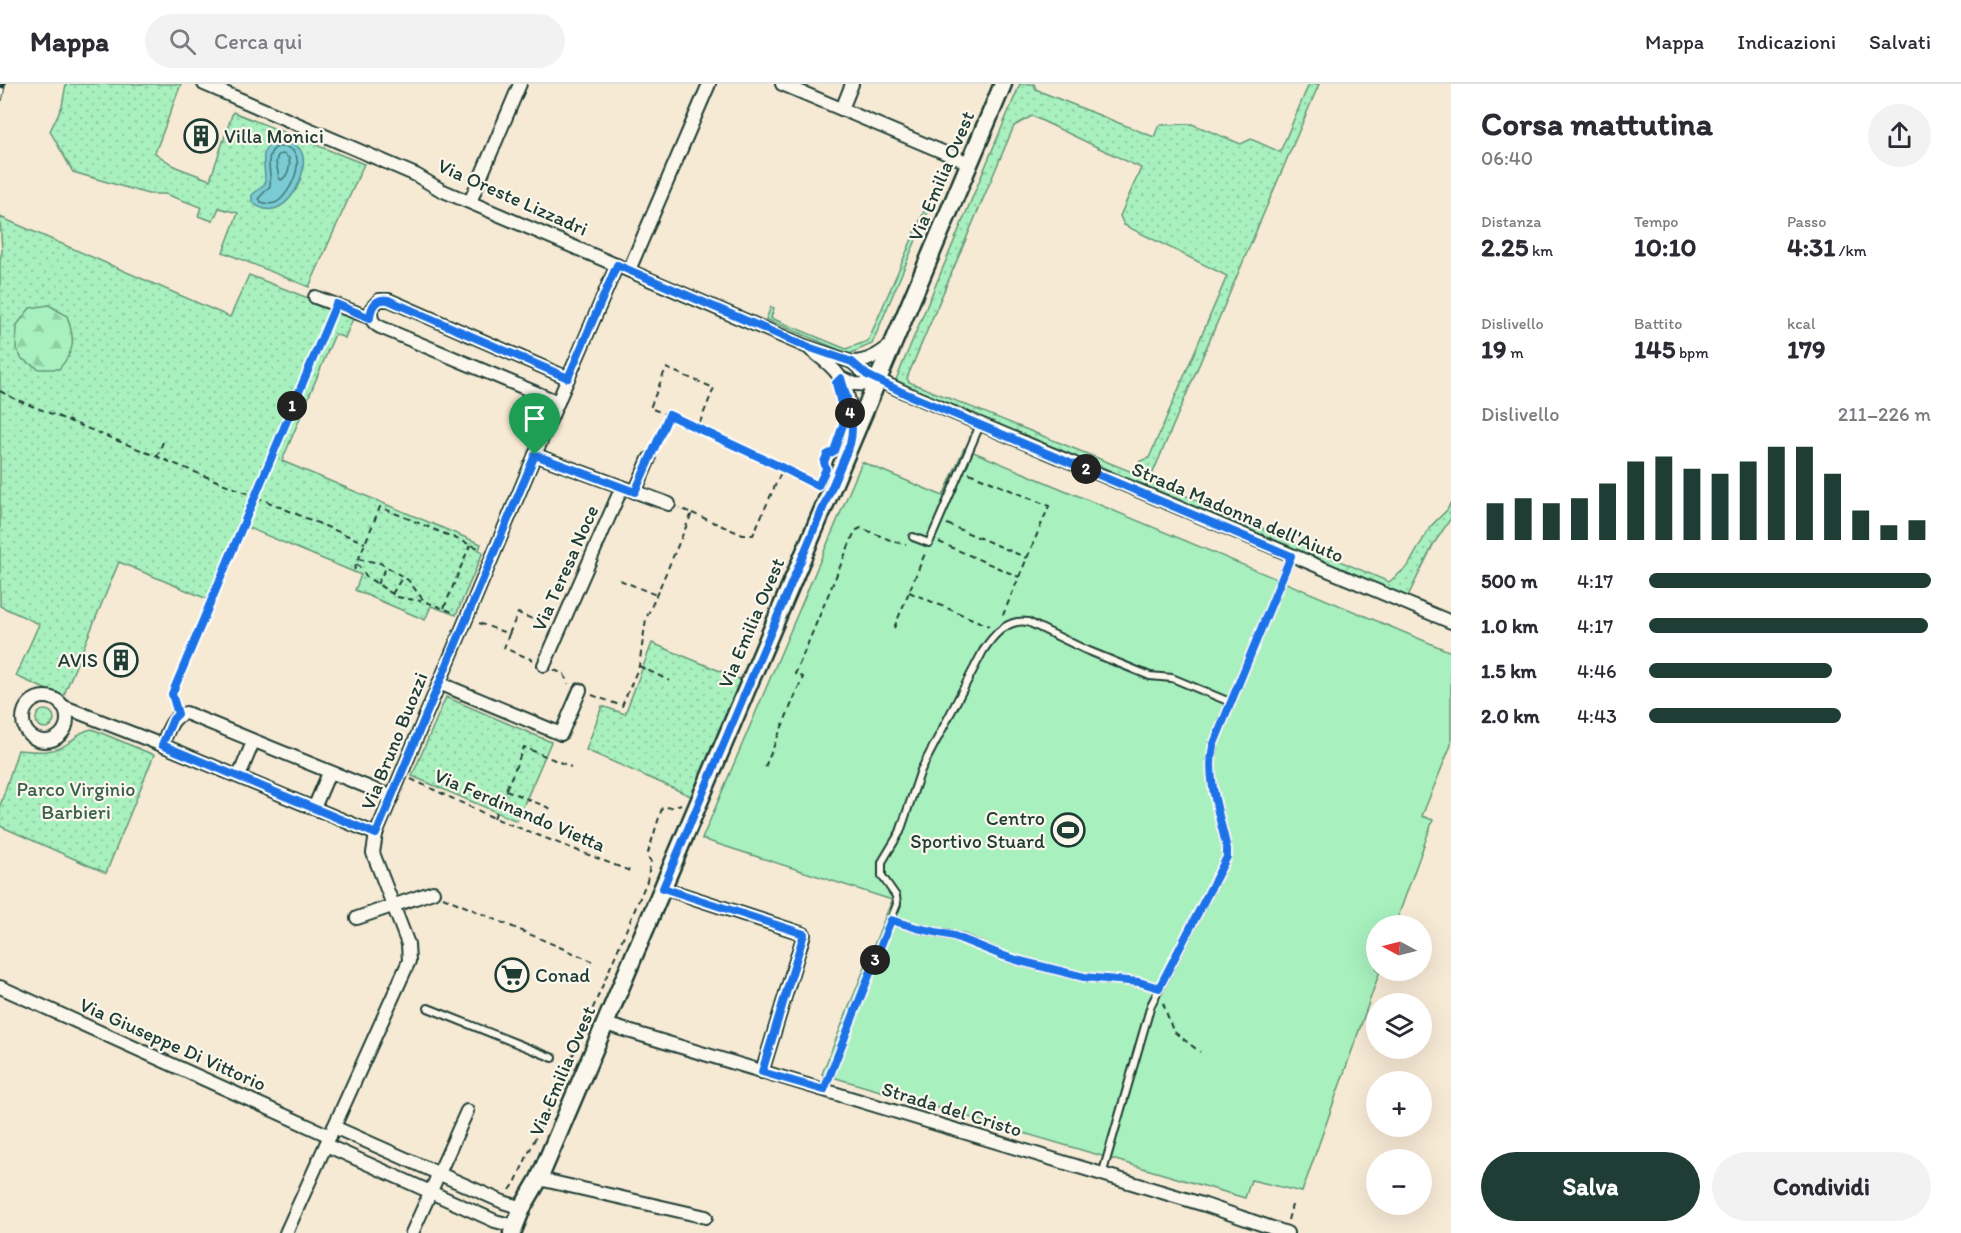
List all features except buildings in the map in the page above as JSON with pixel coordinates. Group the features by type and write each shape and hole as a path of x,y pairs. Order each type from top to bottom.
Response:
{"street":[{"name":"Via Oreste Lizzadri","path":"204,84 419,176 438,188 623,268 805,346 852,362 876,383"},
{"path":"470,202 520,84"},
{"name":"Via Bruno Buozzi","path":"286,1233 409,961 410,950 373,854 376,834 568,378 623,268 708,84"},
{"path":"782,84 969,163"},
{"path":"842,109 852,84"},
{"name":"Via Emilia Ovest","path":"513,1230 522,1208 539,1179 1003,84"},
{"path":"315,297 370,318 380,327 558,402"},
{"path":"370,318 374,304 379,300 388,300 568,378"},
{"path":"852,362 874,358 892,345"},
{"name":"Via Oreste Lizzadri","path":"805,346 828,364 841,378"},
{"path":"841,378 852,384 876,383"},
{"path":"841,378 849,408 852,435 850,444"},
{"name":"Strada Madonna dell'Aiuto","path":"876,383 980,424 1451,622"},
{"path":"535,455 669,504"},
{"path":"635,492 650,459"},
{"name":"Via Teresa Noce","path":"538,662 622,487"},
{"path":"439,683 561,734 580,690"},
{"path":"62,706 66,726 58,737 45,741 32,737 24,725 25,710 35,700 50,698 62,706 239,776 376,834"},
{"path":"162,745 173,719 178,714 186,713 392,797"},
{"path":"66,726 92,718"},
{"path":"239,776 254,742"},
{"path":"314,808 329,773"},
{"path":"663,888 804,934 762,1072"},
{"path":"357,918 433,892"},
{"name":"Via Giuseppe Di Vittorio","path":"0,987 330,1136"},
{"name":"Strada del Cristo","path":"605,1024 1205,1205 1287,1233"},
{"path":"412,1233 467,1111"},
{"path":"330,1136 439,1173 503,1202 522,1208"},
{"path":"330,1136 430,1192 513,1230"},
{"path":"539,1179 706,1217"}],"lane":[{"path":"913,537 930,541 980,424"},
{"path":"1102,1175 1149,1012 1227,857 1211,777 1210,762 1213,746 1291,556"},
{"path":"824,1090 891,920 897,898 882,876 882,862 903,825 921,770 992,638 1006,626 1020,621 1028,622 1084,649 1150,676 1172,678 1230,702"},
{"path":"891,920 954,936 1020,961 1084,977 1139,982 1158,991"},
{"path":"428,1008 553,1058"}],"path":[{"path":"178,714 172,694 336,304"},
{"path":"698,427 714,388 666,368 650,408 698,427 818,486"},
{"path":"0,391 365,543"},
{"path":"650,459 669,415"},
{"path":"157,457 163,442"},
{"path":"826,469 824,462 827,455 834,451"},
{"path":"692,513 743,535 753,535 783,468"},
{"path":"961,469 1049,506 1002,619"},
{"path":"354,570 380,507 484,550"},
{"path":"939,521 1027,558"},
{"path":"765,767 803,677 795,674 855,531 861,528 908,545"},
{"path":"894,628 930,541 1019,577"},
{"path":"444,608 470,545"},
{"path":"917,549 926,553"},
{"path":"356,563 366,577 392,594 402,599 427,603"},
{"path":"377,584 387,567"},
{"path":"392,594 403,576"},
{"path":"620,580 656,595"},
{"path":"909,592 997,629"},
{"path":"509,634 518,613 548,626"},
{"path":"536,651 538,662"},
{"path":"639,666 670,681"},
{"path":"494,818 524,747 571,767"},
{"name":"Via Ferdinando Vietta","path":"400,774 494,818 630,871"},
{"path":"506,790 554,810"},
{"path":"503,1202 515,1183 576,1048 647,881 651,861 647,856 662,808 674,807 684,802"},
{"path":"433,892 592,961"},
{"path":"1158,991 1173,1031 1200,1052"}],"green space":[{"path":"66,84 181,84 155,153 176,167 210,180 233,112 364,164 309,287 223,252 238,213 219,208 213,221 198,216 201,207 165,194 148,194 73,172 50,131 62,106"},
{"path":"1020,84 1034,84 1036,89 1044,93 1154,137 1159,125 1192,124 1241,144 1251,139 1280,152 1309,84 1319,84 1152,475 1158,484 1389,582 1408,566 1430,527 1447,510 1451,502 1451,518 1433,545 1407,598 895,382","holes":["1032,116 1141,168 1120,216 1124,225 1227,276 1149,458 1140,461 1136,470 1132,472 909,382 907,378 1014,126"]},
{"path":"944,165 947,166 946,169 872,344 849,354 766,319 771,307 774,308 771,318 846,349 868,341"},
{"path":"0,217 230,317 249,275 354,316 345,338 335,334 282,461 481,544 479,550 483,552 456,615 431,606 425,620 355,590 361,575 244,526 212,601 119,562 63,697 16,676 39,624 0,606 0,259 2,252"},
{"path":"49,305 67,316 72,332 72,344 69,356 59,369 39,369 22,359 16,348 17,325 30,308"},
{"name":"Centro Sportivo Stuard","path":"964,448 1451,652 1451,745 1422,816 1433,820 1399,915 1366,915 1366,981 1376,981 1372,993 1366,993 1366,1011 1302,1192 1251,1180 1245,1198 822,1074 892,900 702,839 862,462 943,496"},
{"path":"652,643 742,680 693,797 586,750 602,706 625,714"},
{"path":"446,697 551,742 517,821 412,776"},
{"path":"41,710 49,710 54,715 52,726 41,728 36,723 36,715"},
{"name":"Parco Virginio Barbieri","path":"92,729 154,755 106,873 0,826 0,806 18,750 55,749"}],"water":[{"path":"285,140 301,151 303,160 299,183 284,203 275,209 264,209 252,202 252,195 265,184 265,149 275,142"}],"railway":[{"path":"0,99 3,84"}],"place":[{"name":"Villa Monici","path":"201,136"},
{"name":"AVIS","path":"121,660"},
{"name":"Centro Sportivo Stuard","path":"1068,830"},
{"name":"Conad","path":"512,975"}],"route":[{"path":"617,265 805,346 852,362 877,381 904,393 1291,556 1213,746 1210,762 1211,777 1227,857 1159,988 1139,982 1084,977 1020,961 954,936 891,920 824,1090 762,1072 804,934 663,888 850,444 851,421 841,378 836,383 843,412 843,425 834,451 827,455 824,462 826,469 818,486 669,415 635,492 535,455 376,834 162,745 173,719 178,714 172,694 336,304 370,318 374,304 379,300 388,300 568,378 617,265"}]}
